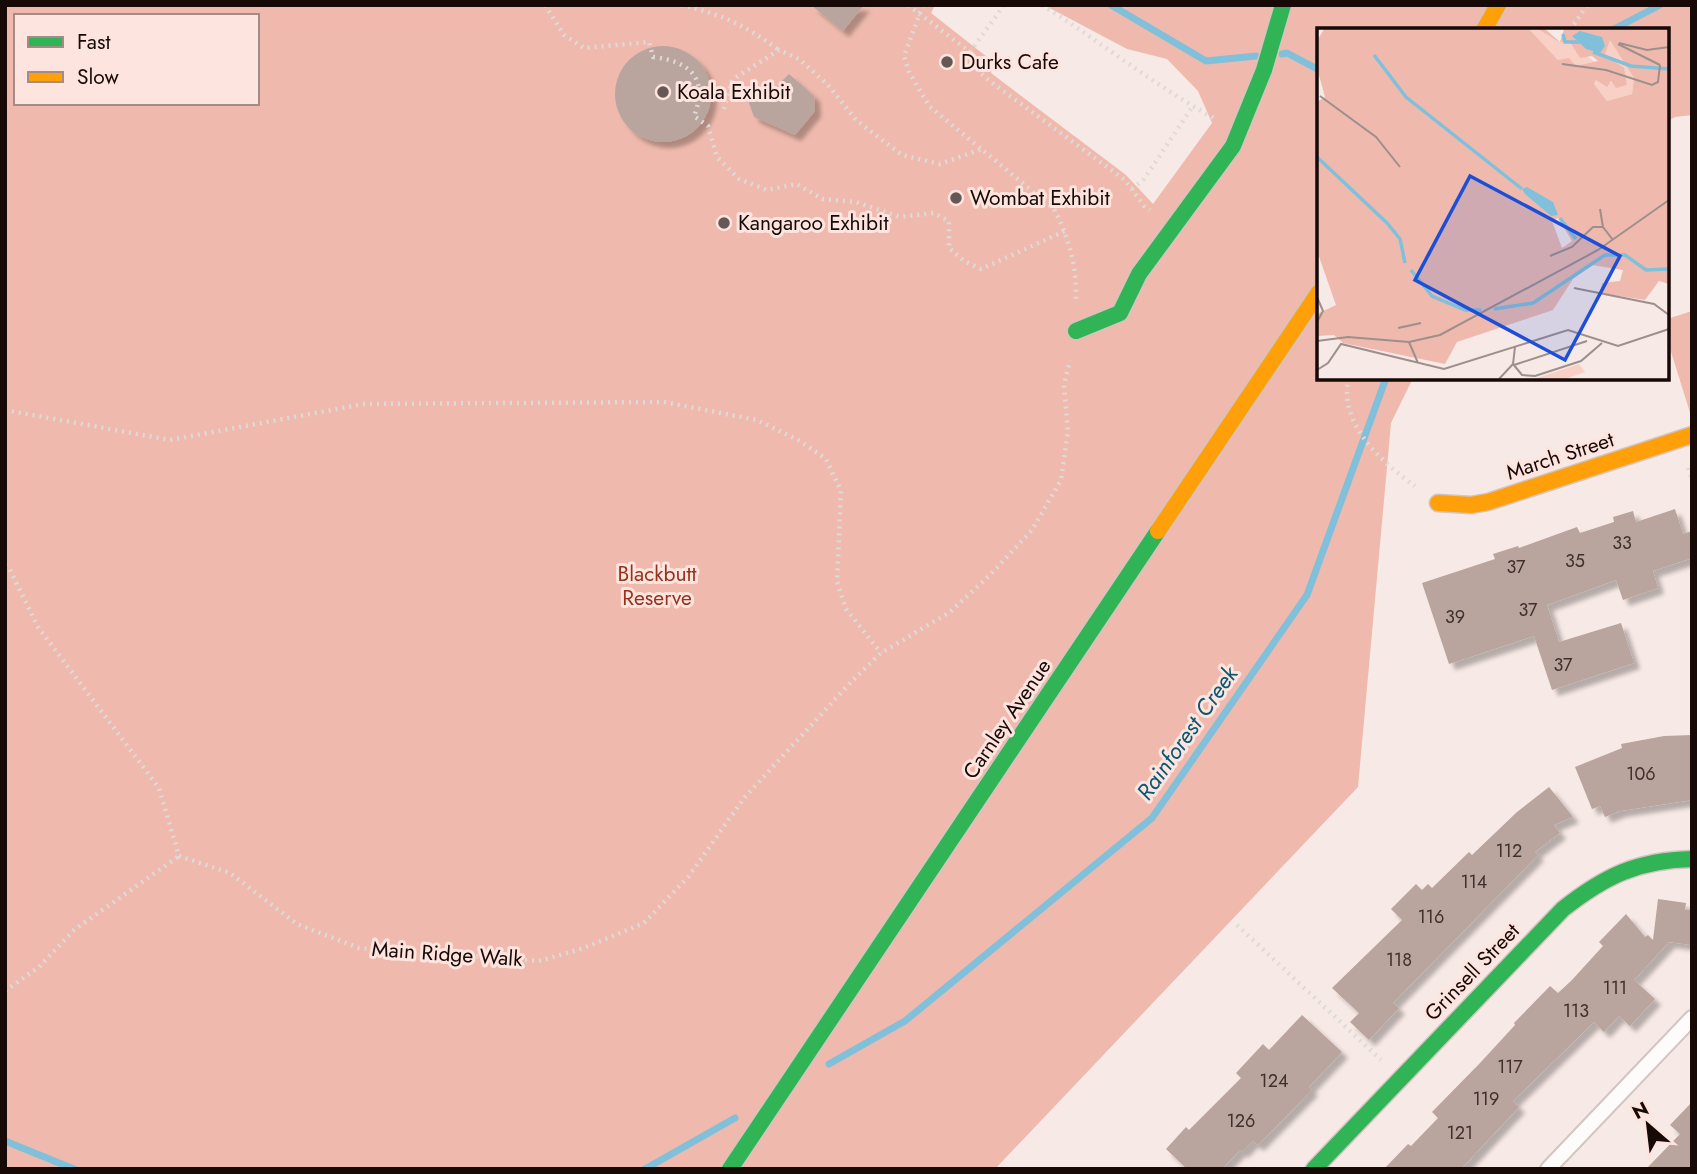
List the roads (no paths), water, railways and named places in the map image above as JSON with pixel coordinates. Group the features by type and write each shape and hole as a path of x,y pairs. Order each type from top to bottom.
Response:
{"street":[{"path":"1076,331 1120,313 1139,274 1233,146 1264,70 1283,5"},
{"path":"1485,28 1499,5"},
{"name":"Carnley Avenue","path":"730,1169 1317,295"},
{"name":"March Street","path":"1438,503 1471,505 1488,502 1692,435"},
{"name":"Grinsell Street","path":"1314,1169 1399,1077 1563,909 1604,878 1638,864 1672,858 1692,859"}],"lane":[{"path":"1548,1169 1692,1018"}],"waterway":[{"path":"1111,5 1206,61 1256,56"},
{"name":"Rainforest Creek","path":"1616,28 1660,5"},
{"path":"1282,54 1287,53 1317,69"},
{"name":"Rainforest Creek","path":"829,1064 905,1021 1152,818 1307,595 1385,380"},
{"name":"Rainforest Creek","path":"645,1169 735,1118"},
{"name":"Rainforest Creek","path":"5,1141 74,1169"}],"place":[{"name":"Durks Cafe","path":"947,62"},
{"name":"Koala Exhibit","path":"663,92"},
{"name":"Wombat Exhibit","path":"956,198"},
{"name":"Kangaroo Exhibit","path":"724,223"}],"park label":[{"name":"Blackbutt Reserve","path":"657,586"}]}
